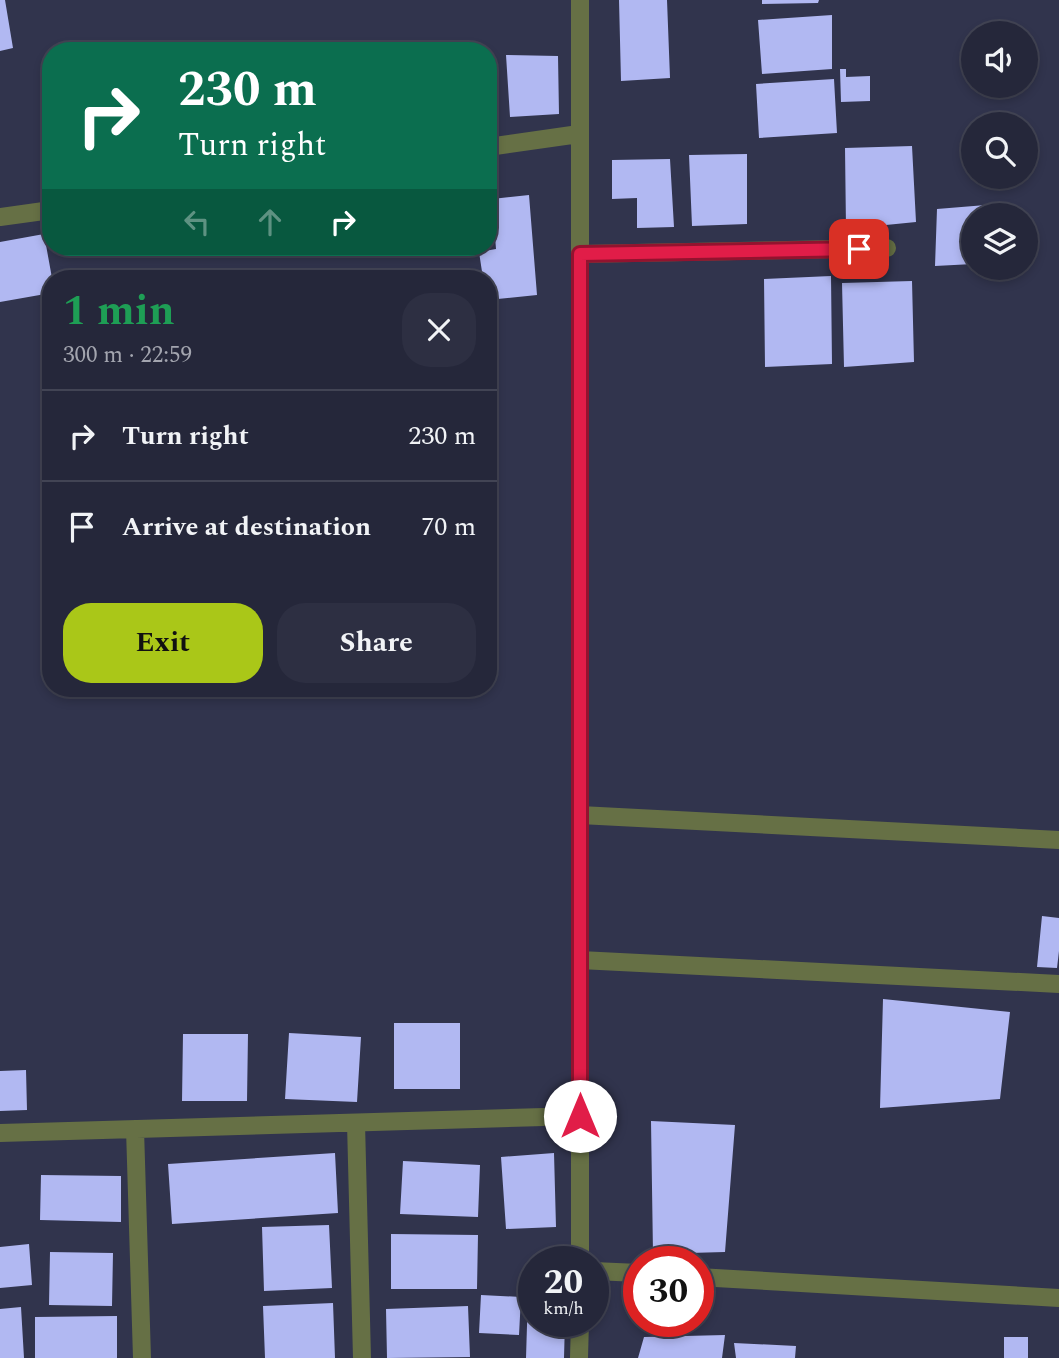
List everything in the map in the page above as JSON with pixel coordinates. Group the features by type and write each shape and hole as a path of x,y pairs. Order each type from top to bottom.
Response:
{"street":[{"path":"580,0 580,1246"},
{"path":"497,146 579,134"},
{"path":"0,217 42,211"},
{"path":"580,254 887,248"},
{"path":"580,815 1059,840"},
{"path":"580,960 1059,984"},
{"path":"0,1133 580,1116"},
{"path":"356,1123 362,1358"},
{"path":"135,1129 142,1358"},
{"path":"714,1278 1059,1298"},
{"path":"579,1358 580,1337"}],"building":[{"path":"0,0 5,0 13,48 0,51"},
{"path":"619,0 667,0 670,78 621,81"},
{"path":"762,0 819,0 818,3 762,4"},
{"path":"832,15 832,69 762,74 758,20"},
{"path":"506,55 558,56 559,114 510,117"},
{"path":"840,69 846,69 846,77 870,76 870,101 841,102"},
{"path":"834,79 837,133 759,138 756,84"},
{"path":"912,146 916,222 846,229 845,148"},
{"path":"747,154 747,224 692,226 689,155"},
{"path":"670,159 674,227 637,228 637,198 612,199 612,160"},
{"path":"529,195 537,295 497,299 497,270 482,270 480,256 497,256 497,198"},
{"path":"961,207 961,265 935,266 937,209"},
{"path":"42,234 42,256 48,256 51,270 42,270 42,295 0,302 0,242"},
{"path":"831,276 832,364 765,367 764,279"},
{"path":"912,281 914,362 844,367 842,283"},
{"path":"1042,916 1059,918 1057,968 1037,967"},
{"path":"883,999 1010,1012 1000,1099 880,1108"},
{"path":"394,1023 460,1023 460,1089 394,1089"},
{"path":"289,1033 361,1037 357,1102 285,1099"},
{"path":"183,1034 248,1034 247,1101 182,1101"},
{"path":"26,1070 27,1110 0,1111 0,1071"},
{"path":"651,1121 735,1125 725,1252 714,1252 714,1246 653,1246"},
{"path":"335,1153 338,1213 172,1224 168,1164"},
{"path":"554,1153 556,1227 506,1229 501,1157"},
{"path":"403,1161 480,1165 478,1217 400,1214"},
{"path":"41,1175 121,1176 121,1222 40,1220"},
{"path":"329,1225 332,1288 264,1291 262,1227"},
{"path":"391,1234 478,1235 477,1289 391,1289"},
{"path":"29,1244 32,1285 0,1288 0,1247"},
{"path":"50,1252 113,1253 112,1306 49,1305"},
{"path":"481,1295 518,1297 518,1335 479,1333"},
{"path":"333,1303 335,1358 265,1358 263,1306"},
{"path":"468,1306 470,1357 387,1358 386,1309"},
{"path":"21,1307 24,1358 0,1358 0,1309"},
{"path":"117,1316 117,1358 35,1358 35,1317"},
{"path":"725,1335 722,1358 638,1358 644,1337"},
{"path":"527,1337 565,1337 564,1358 526,1358"},
{"path":"1004,1337 1028,1337 1028,1358 1004,1358"},
{"path":"734,1343 796,1346 795,1358 736,1358"}],"route":[{"path":"580,1116 580,254 859,249"}]}
